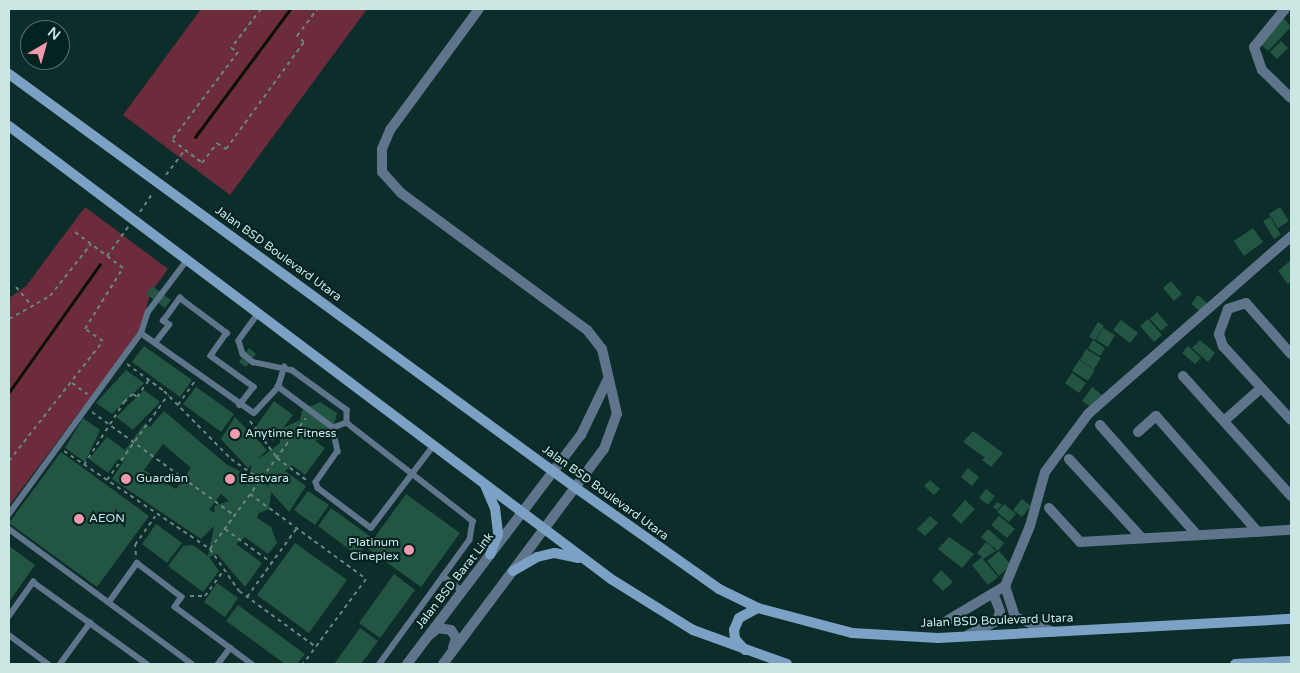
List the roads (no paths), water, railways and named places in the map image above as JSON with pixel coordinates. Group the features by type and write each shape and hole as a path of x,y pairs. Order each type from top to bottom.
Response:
{"main road":[{"name":"Jalan BSD Boulevard Utara","path":"9,74 576,488 719,589 758,608 852,632 962,637 1291,619"},
{"path":"9,126 188,259 582,558 694,630 747,652 787,664"},
{"path":"484,483 496,508 498,534 490,555"},
{"path":"513,570 537,557 555,553 582,558"},
{"path":"747,652 735,639 734,630 739,618 758,608"},
{"path":"1235,664 1291,661"}],"street":[{"path":"443,664 604,449 617,414 607,381 602,350 587,330 400,193 382,172 382,149 390,130 479,9"},
{"path":"1285,9 1254,46 1262,70 1291,98"},
{"path":"948,620 994,595 1005,586 1030,526 1045,472 1088,414 1291,236"},
{"path":"1291,354 1246,303 1228,309 1219,334 1223,346 1291,420"},
{"path":"1183,376 1291,496"},
{"name":"Jalan BSD Barat Link","path":"406,664 581,435 607,381"},
{"path":"1224,421 1261,388"},
{"path":"1138,432 1156,416 1258,532"},
{"path":"1100,425 1197,535"},
{"path":"1069,459 1142,538"},
{"path":"1049,508 1080,542 1291,530"},
{"path":"1005,586 1015,617 1054,632"},
{"path":"962,637 997,621 1000,611 994,595"},
{"path":"426,638 438,628 451,630 456,638 450,655"}],"lane":[{"path":"9,514 141,333 148,312 188,259"},
{"path":"155,343 169,325 163,320 180,298 227,333 211,356 254,387 240,406"},
{"path":"259,313 238,348 253,362 284,367 347,410 347,423"},
{"path":"141,333 248,411 261,409 278,387 284,367"},
{"path":"278,387 333,428 338,451 316,482 371,528 434,445"},
{"path":"333,428 347,423"},
{"path":"347,423 414,472 473,521 470,540 442,576 380,664"},
{"path":"9,529 192,664"},
{"path":"109,602 137,564 182,597 175,607 252,664"},
{"path":"442,576 462,591"},
{"path":"9,616 33,582 147,664"},
{"path":"60,664 90,623"},
{"path":"9,635 48,664"},
{"path":"218,664 230,648"}],"waterway":[{"path":"195,137 290,9"},
{"path":"9,392 100,264"}],"place":[{"name":"Anytime Fitness","path":"235,434"},
{"name":"Guardian","path":"126,479"},
{"name":"Eastvara","path":"230,479"},
{"name":"AEON","path":"79,519"},
{"name":"Platinum Cineplex","path":"409,550"}]}
